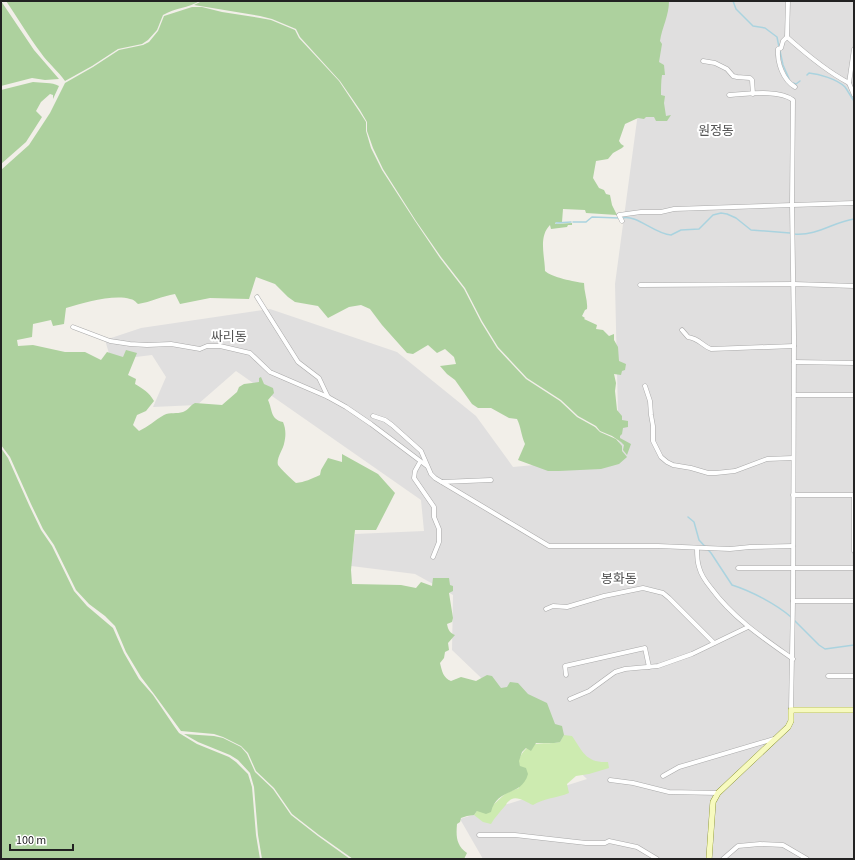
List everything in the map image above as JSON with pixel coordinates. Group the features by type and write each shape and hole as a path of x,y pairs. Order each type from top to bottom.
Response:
{"street":[{"path":"788,1 788,37 830,72 849,83"},
{"path":"788,37 783,41 778,55 784,76 790,84 795,86"},
{"path":"854,49 849,83 854,95"},
{"path":"703,61 715,63 727,69 733,76 750,78 752,80 753,94"},
{"path":"709,859 713,802 718,793 788,727 791,721 793,659 793,100 789,96 781,94 729,95"},
{"path":"622,221 619,215 641,212 661,212 674,209 792,204 854,204"},
{"path":"640,285 794,284 854,286"},
{"path":"257,298 298,362 319,378 328,397"},
{"path":"73,327 110,341 148,345 170,344 200,349 213,345 250,354 270,372 328,397 371,424 427,466"},
{"path":"682,330 688,338 696,339 711,349 794,346"},
{"path":"794,362 854,363"},
{"path":"645,386 649,394 653,426 653,441 661,457 667,462 708,473 716,473 735,471 767,459 793,458"},
{"path":"794,396 854,396"},
{"path":"373,416 385,420 392,425 421,451 431,474 441,482 549,546 658,546 703,549 793,546"},
{"path":"420,462 415,471 414,478 434,507 434,517 440,529 439,542 433,557"},
{"path":"441,482 491,480"},
{"path":"793,495 854,495 854,551"},
{"path":"697,548 699,567 705,580 730,611 748,627 793,659"},
{"path":"738,568 854,568"},
{"path":"546,609 553,606 567,607 604,596 643,588 663,593 714,643"},
{"path":"793,601 854,601"},
{"path":"570,699 589,691 615,672 625,669 658,666 685,656 748,627"},
{"path":"566,675 565,666 645,648 648,667"},
{"path":"828,676 854,676"},
{"path":"791,710 854,710"},
{"path":"663,776 679,767 774,739"},
{"path":"610,780 633,783 669,792 718,793"},
{"path":"479,835 515,835 586,843 605,843 609,841 636,847 656,859"},
{"path":"723,859 738,846 760,844 783,845 807,859"}],"shaded area":[{"path":"653,1 854,1 854,859 483,859 460,819 587,779 452,650 453,595 415,574 351,566 355,534 424,531 421,500 236,371 197,405 153,407 166,377 152,355 111,360 105,340 141,328 270,309 397,352 476,416 513,467 619,457 615,284"}],"green space":[{"path":"1,1 34,50 59,79 45,80 32,78 1,86"},
{"path":"6,1 200,1 163,15 157,30 142,44 118,49 65,81 36,47"},
{"path":"202,1 669,1 668,12 660,41 662,44 659,62 664,65 665,75 662,75 661,95 665,96 664,103 666,116 671,115 667,121 656,121 654,117 646,117 644,119 638,118 625,124 619,141 624,146 613,153 608,159 596,161 593,178 599,188 604,190 606,194 610,195 612,205 617,215 586,213 585,210 563,209 562,222 556,222 555,224 572,223 572,225 551,229 550,225 546,230 543,241 545,271 558,277 584,283 587,309 582,316 585,318 584,319 597,325 596,329 603,330 609,336 614,334 614,340 618,347 619,361 626,364 625,370 622,371 621,375 614,374 616,383 615,391 617,410 622,416 622,420 628,421 628,427 623,428 620,436 620,438 631,444 627,455 623,450 624,445 621,442 600,431 596,426 578,416 561,400 527,378 498,347 482,321 465,288 416,221 383,169 367,131 367,122 360,110 340,81 300,37 296,29 272,19 260,16 194,5"},
{"path":"192,7 202,7 222,12 271,20 295,30 299,38 339,81 366,122 366,131 371,148 382,170 440,258 464,289 481,322 497,348 526,379 560,401 577,417 595,427 600,432 616,439 622,446 622,451 627,457 619,464 601,469 559,471 548,471 518,460 525,444 517,419 509,418 491,408 478,408 472,404 455,380 440,366 456,364 454,357 445,349 437,353 428,345 413,354 407,353 370,309 361,305 349,307 328,318 318,306 295,302 275,284 256,277 249,299 210,298 180,304 175,294 138,304 132,300 123,298 107,298 66,308 64,324 53,326 51,320 33,324 32,337 17,340 18,346 33,345 65,352 85,352 101,360 107,352 123,357 126,350 137,353 128,375 136,379 135,384 148,393 154,401 146,411 137,415 133,425 139,431 164,415 183,412 195,403 222,405 237,392 239,387 244,384 259,382 259,378 261,377 264,384 273,388 274,393 268,400 272,414 276,419 283,422 285,427 285,441 278,460 278,465 296,483 320,475 321,470 328,458 342,462 342,454 378,474 395,493 376,530 355,530 351,570 352,584 401,585 416,588 421,582 432,586 433,578 449,578 450,585 453,586 453,591 449,593 453,618 452,622 447,624 450,631 455,635 448,643 449,650 445,652 444,658 440,663 445,676 451,681 461,677 476,681 487,675 492,676 501,688 507,687 510,682 518,683 528,694 547,703 555,724 562,726 564,735 560,742 536,743 531,751 526,748 522,752 519,761 520,766 526,768 528,774 525,781 515,790 498,799 491,812 486,814 477,811 474,815 461,818 460,822 457,824 457,836 461,847 467,853 464,859 353,859 292,814 274,788 256,771 248,753 241,746 214,734 181,731 141,677 126,652 115,626 89,604 76,590 54,545 43,529 10,457 1,445 1,170 29,145 50,113 65,83 119,50 143,45 149,42 158,31 164,16"},
{"path":"33,82 50,83 59,86 53,99 53,95 50,94 41,102 36,111 42,117 26,142 1,164 1,90"},
{"path":"1,448 8,458 41,530 52,546 74,591 87,606 113,628 124,653 139,679 153,695 179,733 197,744 229,757 248,774 252,787 256,835 260,859 1,859"},
{"path":"184,734 223,738 241,747 247,754 255,772 273,789 291,815 350,859 262,859 258,835 254,787 250,773 238,760 230,755 198,742"},
{"path":"564,735 572,736 582,752 590,758 595,761 608,762 609,768 576,776 567,784 569,793 533,805 521,799 511,799 491,824 483,822 474,815 477,811 492,806 506,793 519,788 520,766 518,761 526,748 536,744 560,742"}],"waterway":[{"path":"733,1 736,9 753,26 765,28 777,37 779,47"},
{"path":"780,51 783,65 790,81"},
{"path":"807,75 809,73 818,74 842,84 854,101"},
{"path":"793,83 796,84 800,81"},
{"path":"622,218 640,221 658,231 671,235 681,230 699,229 713,215 721,213 736,218 751,230 790,233"},
{"path":"573,222 586,222 592,217 619,218"},
{"path":"794,234 811,233 854,219"},
{"path":"556,223 571,222"},
{"path":"688,517 694,522 699,540 711,553 732,585 763,598 791,617"},
{"path":"794,620 825,649 854,645"}],"district":[{"name":"원정동","path":"716,130"},
{"name":"싸리동","path":"229,336"},
{"name":"봉화동","path":"619,578"}]}
